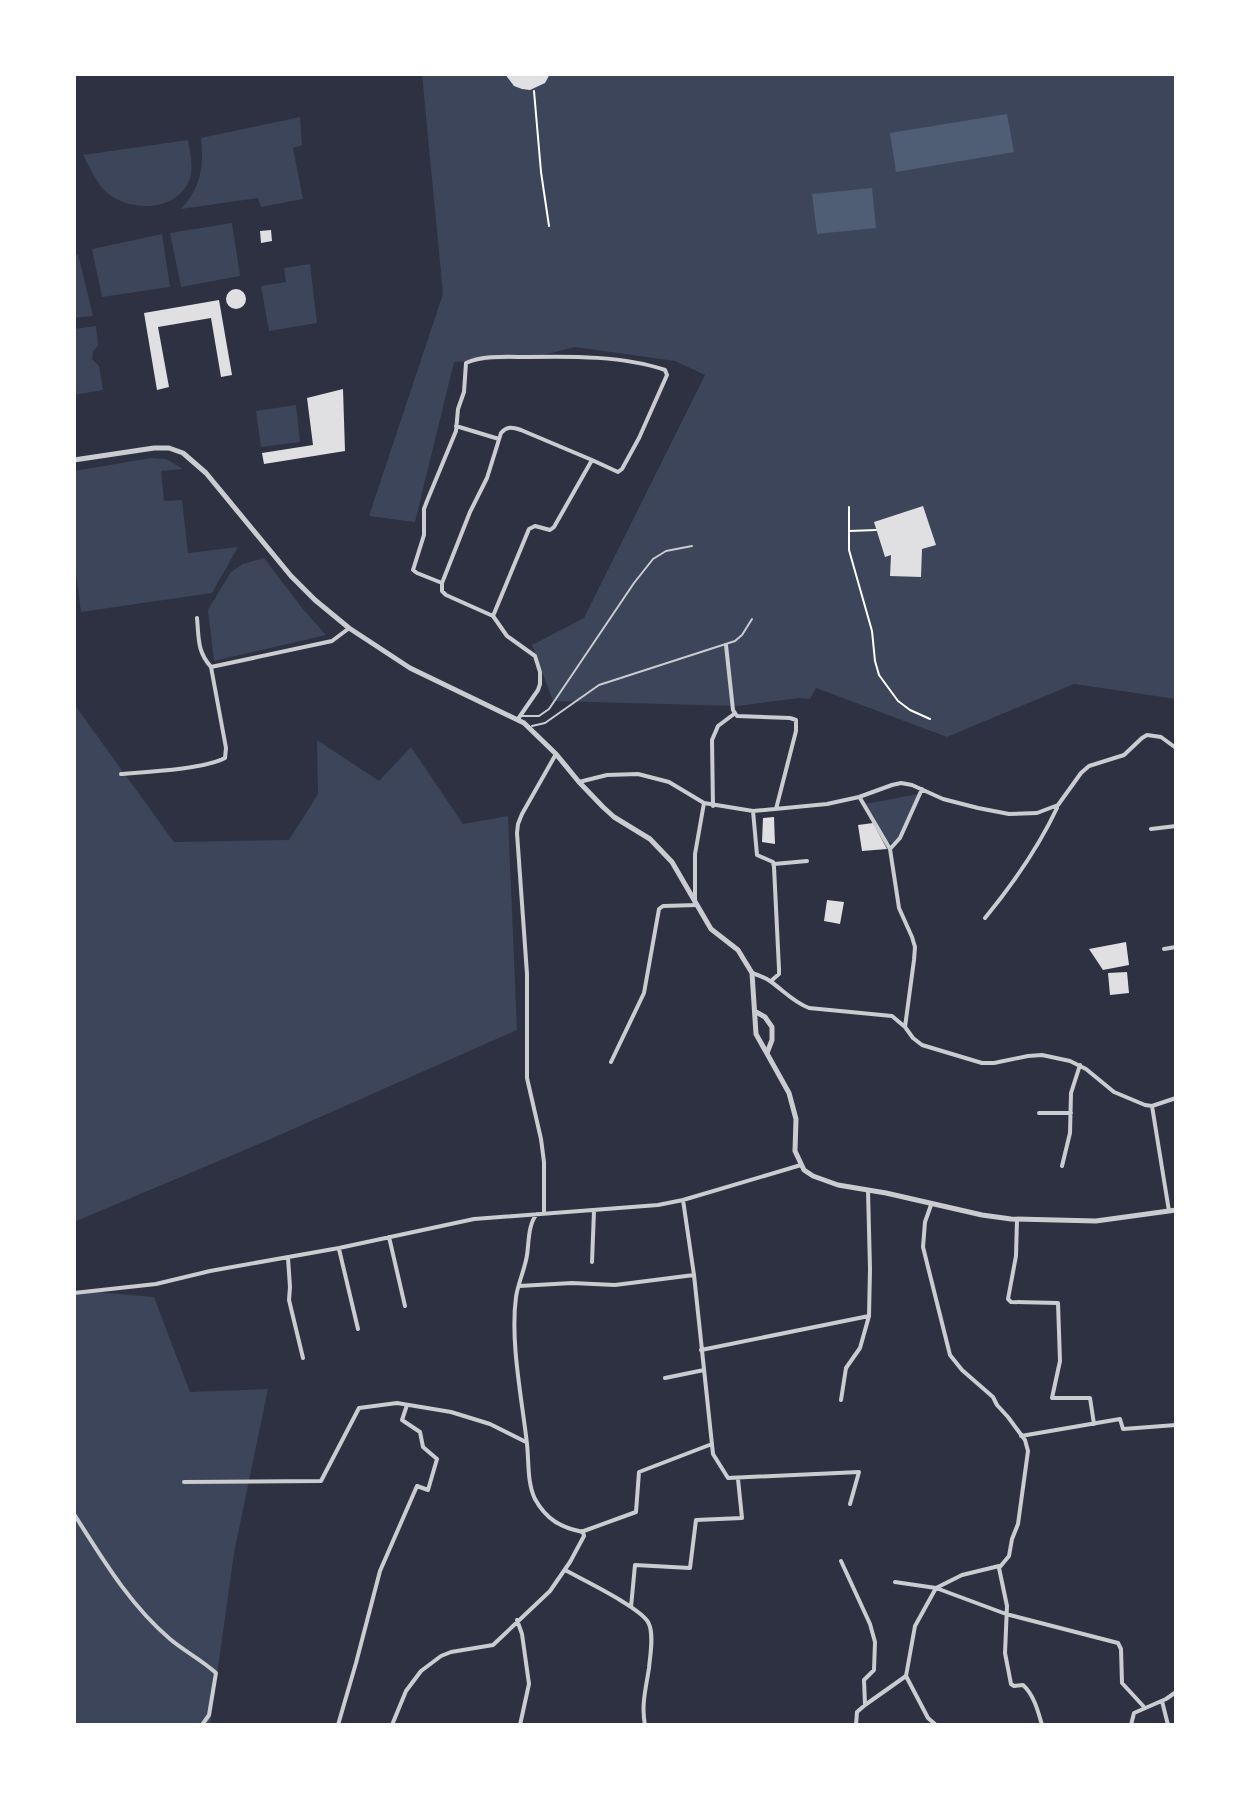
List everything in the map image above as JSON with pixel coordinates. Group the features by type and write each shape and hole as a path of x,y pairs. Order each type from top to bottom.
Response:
{"street":[{"path":"442,583 413,570 424,535 424,509 456,431 466,363 475,359 509,357 592,357 665,370 667,375 639,438 618,472 512,428 505,429 499,439 487,478 442,583 442,591 493,616 507,636 532,652 540,672 538,690 519,717"},
{"path":"456,426 499,439"},
{"path":"74,460 154,448 169,448 183,453 206,473 291,576 315,600 349,628 410,668 519,717 614,817 650,839 672,862 711,929 738,950 752,973 756,1034 789,1093 796,1119 795,1151 804,1170 813,1176 931,1205 1017,1219 1096,1221 1173,1211 1152,1106"},
{"path":"493,616 529,529 535,526 550,530 554,527 592,460"},
{"path":"121,774 225,758 226,748 211,667 201,654 197,618"},
{"path":"211,667 332,641 349,628"},
{"path":"726,645 735,713 740,717 796,720 796,731 776,809"},
{"path":"713,806 712,740 718,726 735,713"},
{"path":"985,918 1025,865 1058,805 1081,773 1089,766 1124,755 1147,735 1161,737 1176,748"},
{"path":"544,1214 544,1162 527,1078 527,974 517,833 522,814 556,754"},
{"path":"579,782 607,775 638,774 669,782 713,806 753,811 827,804 901,783 953,802 1009,814 1037,813 1058,805"},
{"path":"890,849 900,838 922,789"},
{"path":"859,797 890,849 899,908 915,947 905,1027"},
{"path":"696,902 695,854 704,803"},
{"path":"753,811 757,855 774,864 779,974 771,982"},
{"path":"1151,829 1176,826"},
{"path":"774,864 807,861"},
{"path":"611,1062 644,993 658,911 663,906 696,902"},
{"path":"1164,949 1176,947"},
{"path":"752,973 809,1008 884,1015 898,1020 922,1045 982,1063 1028,1056 1056,1057 1080,1065 1114,1092 1133,1101 1152,1106 1176,1098"},
{"path":"756,1012 765,1017 772,1027 772,1040 767,1053"},
{"path":"1062,1166 1070,1133 1071,1093 1080,1065"},
{"path":"1039,1113 1071,1113"},
{"path":"74,1293 156,1284 474,1219 632,1208 683,1200 801,1165"},
{"path":"841,1400 846,1368 860,1348 869,1316 868,1190"},
{"path":"683,1200 713,1454 728,1478 859,1472 850,1504"},
{"path":"931,1205 925,1222 923,1247 950,1355 993,1397 1027,1445 1028,1451 1018,1524 1009,1556 999,1566 962,1575 936,1588 915,1626 906,1676 928,1718 936,1725"},
{"path":"592,1262 594,1211"},
{"path":"537,1214 531,1224 526,1264 516,1298 516,1332 531,1489 540,1507 558,1525 581,1532 636,1512 639,1472 712,1444"},
{"path":"1017,1219 1016,1256 1008,1299 1011,1302 1058,1303 1060,1361 1052,1398 1090,1398 1094,1424"},
{"path":"389,1237 405,1306"},
{"path":"339,1248 358,1329"},
{"path":"288,1258 289,1300 303,1358"},
{"path":"519,1286 572,1283 615,1285 694,1275"},
{"path":"701,1350 869,1316"},
{"path":"665,1378 704,1370"},
{"path":"184,1482 321,1481 359,1408 397,1403 451,1412 490,1424 526,1442"},
{"path":"338,1725 385,1556 417,1486 428,1490 437,1459 423,1447 420,1432 402,1420 407,1405"},
{"path":"1021,1436 1120,1419 1123,1429 1176,1425"},
{"path":"631,1607 635,1565 690,1568 696,1520 742,1518 738,1478"},
{"path":"74,1514 131,1599 170,1639 214,1671 216,1675 209,1715 202,1725"},
{"path":"392,1725 406,1691 421,1671 451,1652 493,1645 542,1600 565,1570 584,1536 581,1532"},
{"path":"841,1561 875,1642 874,1670 864,1680 865,1705"},
{"path":"999,1566 1006,1597 1005,1653 1011,1684 1023,1685 1027,1689 1042,1725"},
{"path":"565,1570 647,1619 651,1630 643,1706 645,1725"},
{"path":"895,1582 936,1588 1006,1614 1118,1643 1122,1683 1145,1708"},
{"path":"517,1620 529,1684 520,1725"},
{"path":"856,1725 857,1712 906,1676"},
{"path":"1131,1725 1134,1713 1176,1692"},
{"path":"1162,1701 1168,1725"}],"lane":[{"path":"519,717 539,716 549,709 653,559 666,551 692,546"},
{"path":"529,726 545,723 599,685 726,645 742,635 752,619"}],"path":[{"path":"534,91 549,226"},
{"path":"849,507 849,550 872,631 879,675 898,701 930,719"},
{"path":"848,531 876,530"}],"shaded area":[{"path":"422,74 1176,74 1176,699 1074,684 947,737 816,688 810,699 738,706 553,701 532,645 584,618 705,375 675,361 575,347 532,358 454,362 415,522 369,516 443,294"},
{"path":"1007,114 1014,152 896,172 890,133"},
{"path":"300,117 302,145 293,148 303,199 261,207 258,198 181,209 193,193 200,176 201,138"},
{"path":"188,140 192,167 188,183 173,199 150,206 127,203 106,192 83,155"},
{"path":"872,188 876,228 817,234 812,194"},
{"path":"232,223 240,276 181,287 170,233"},
{"path":"162,234 170,287 102,297 92,249"},
{"path":"78,254 93,316 74,318 74,255"},
{"path":"310,264 317,323 269,331 261,286 286,282 284,268"},
{"path":"96,326 98,346 93,351 92,359 99,366 103,390 74,395 74,329"},
{"path":"296,405 300,442 261,447 256,411"},
{"path":"151,458 166,459 183,469 161,471 164,501 182,500 188,553 238,547 212,593 81,612 74,558 74,471"},
{"path":"264,558 326,635 214,661 208,610 231,572 243,564"},
{"path":"74,704 174,842 289,840 318,794 317,740 379,781 411,747 463,824 508,816 517,1030 74,1222"},
{"path":"918,794 899,838 894,843 886,842 865,804"},
{"path":"74,1290 154,1297 190,1392 268,1389 234,1553 210,1725 74,1725"}],"building":[{"path":"505,74 550,74 545,83 530,90 514,86"},
{"path":"271,230 272,241 261,243 260,231"},
{"path":"236,289 243,292 246,299 243,306 236,309 229,306 226,299 229,292"},
{"path":"219,300 232,375 221,377 211,318 158,327 169,387 157,390 144,313"},
{"path":"343,389 345,451 264,464 262,453 313,445 307,398"},
{"path":"923,506 936,545 922,549 921,577 890,576 891,555 885,557 874,522"},
{"path":"774,817 775,844 762,842 763,818"},
{"path":"873,823 887,849 862,851 858,825"},
{"path":"827,900 844,902 840,924 824,921"},
{"path":"1126,942 1129,965 1103,970 1089,949"},
{"path":"1127,972 1129,993 1110,995 1108,973"}]}
